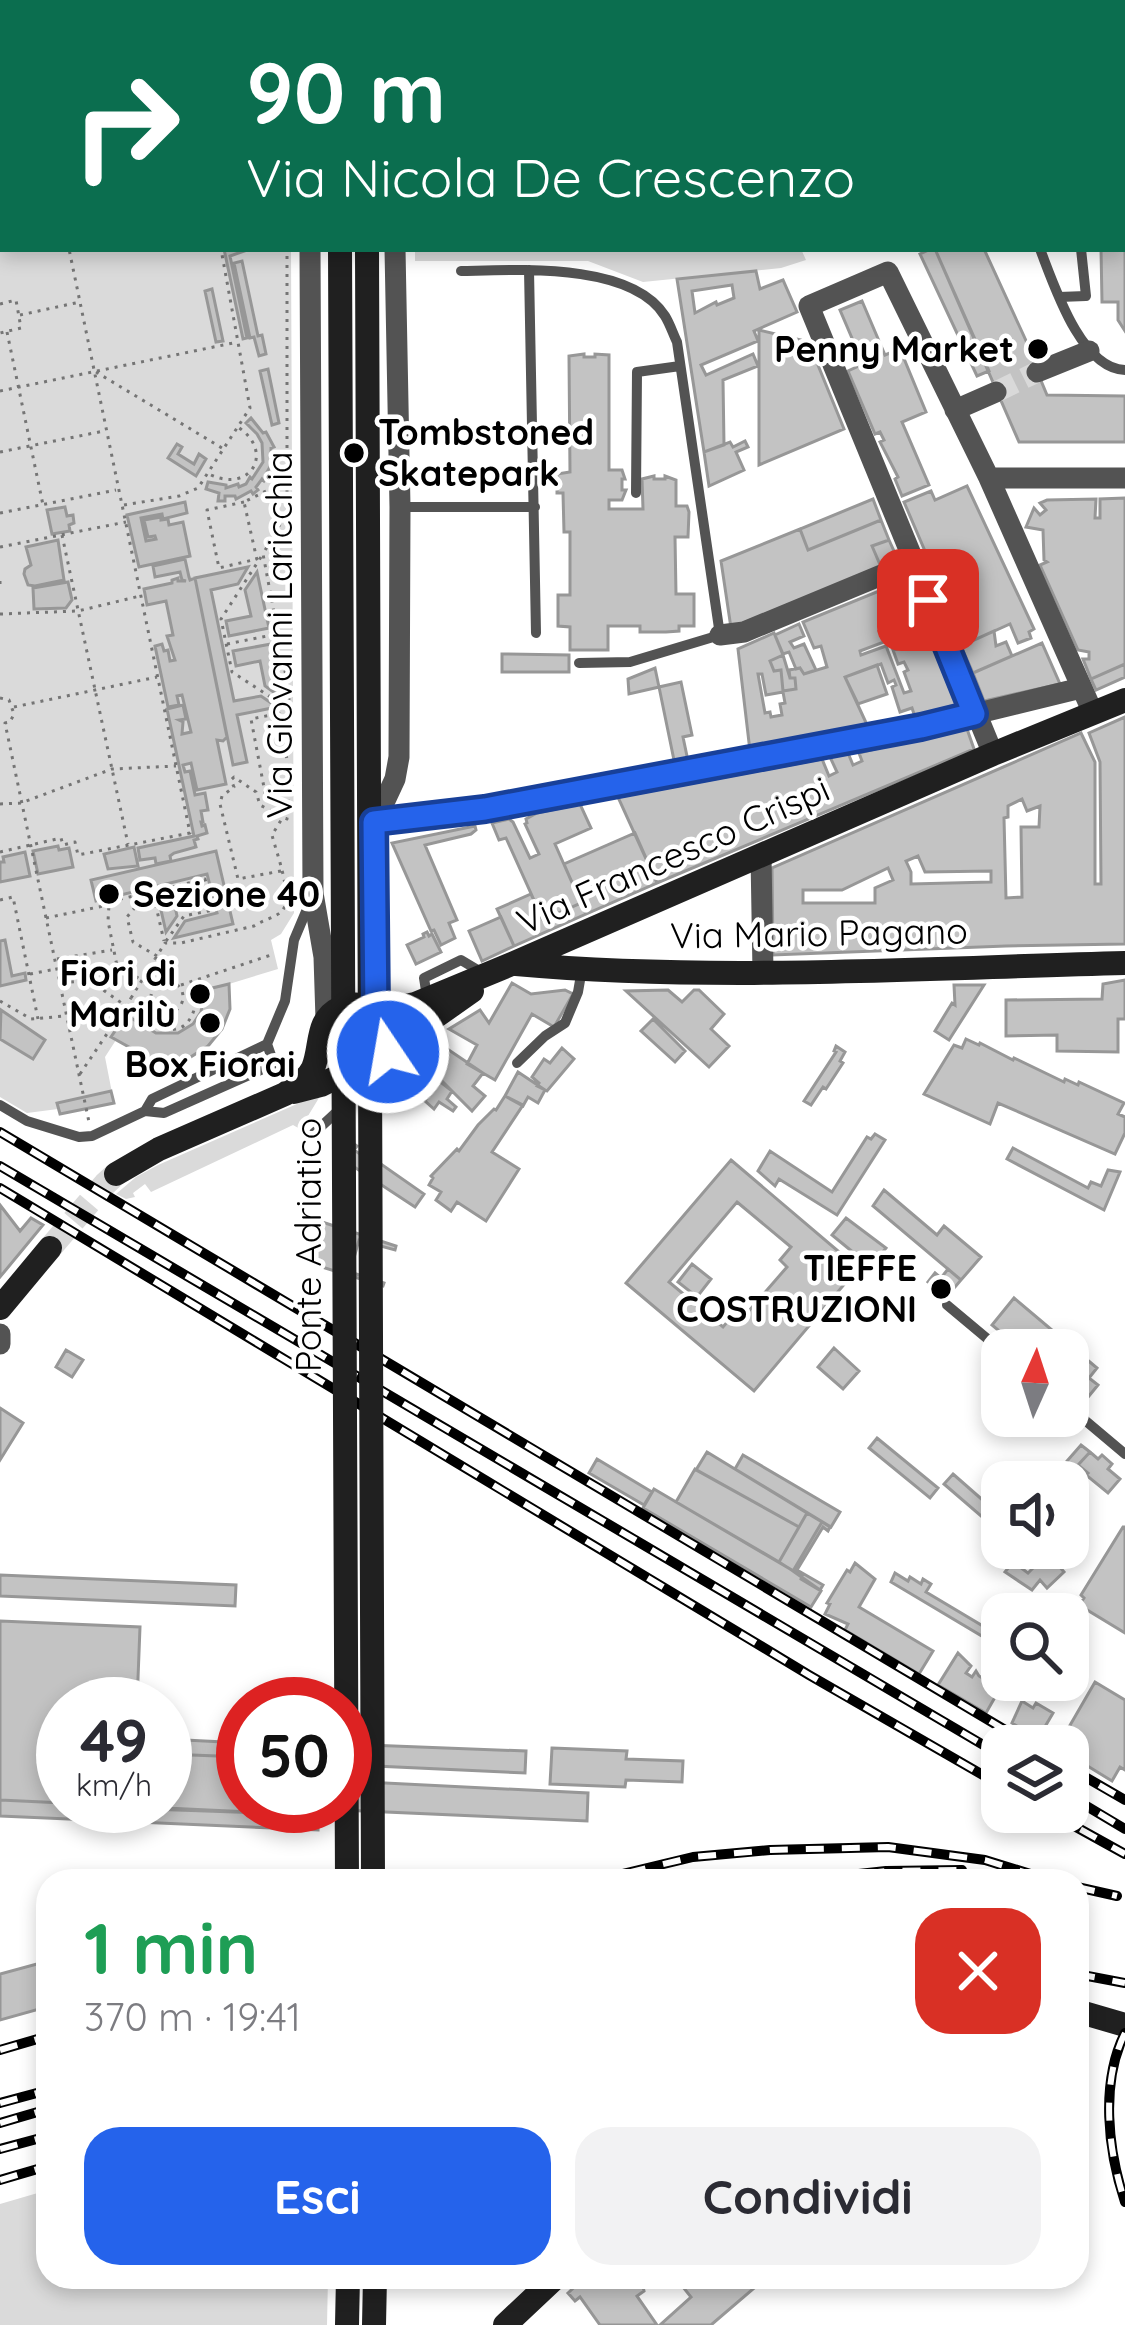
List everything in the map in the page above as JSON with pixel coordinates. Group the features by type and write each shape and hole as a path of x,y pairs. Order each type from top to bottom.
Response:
{"main road":[{"name":"Ponte Adriatico","path":"340,252 347,1869"},
{"name":"Ponte Adriatico","path":"367,252 374,1869"},
{"name":"Via Francesco Crispi","path":"376,1012 427,999 514,963 1125,700"},
{"name":"Via Francesco Crispi","path":"385,1057 422,1024 514,963"},
{"name":"Via Mario Pagano","path":"514,963 582,970 763,972 1125,963"},
{"path":"116,1174 159,1149 285,1094 373,1070 389,1046 389,1032 376,1012 365,1007 340,1008 323,1031 311,1072 285,1094"},
{"path":"323,1031 325,1059 352,1074"},
{"path":"0,1308 50,1248"},
{"path":"1089,2014 1125,2025"},
{"path":"347,2325 348,2289"},
{"path":"374,2325 375,2289"},
{"path":"505,2325 543,2289"}],"street":[{"name":"Via Giovanni Laricchia","path":"310,252 313,893 324,957 323,1031"},
{"path":"376,1012 374,822 395,779 398,757 395,252"},
{"path":"993,754 809,305 888,272 989,478 1094,713"},
{"path":"1037,372 1089,351"},
{"path":"955,410 996,392"},
{"path":"989,478 1125,478"},
{"path":"720,635 743,632 913,562"},
{"path":"312,651 322,674 354,679 384,675 399,652"},
{"path":"374,822 485,809 921,727 1082,688"},
{"path":"312,760 322,743 354,733 389,739 398,757"},
{"path":"761,856 763,972"},
{"path":"0,1334 0,1345"}],"lane":[{"path":"1041,252 1089,351 1111,369 1125,370"},
{"path":"1059,297 1086,296 1081,252"},
{"path":"529,270 536,633"},
{"path":"460,271 586,274 641,293 664,314 677,342 720,635 630,662 579,663"},
{"path":"636,493 637,372 680,366"},
{"path":"400,507 535,507"},
{"path":"0,1105 27,1121 79,1137 92,1136 145,1111 164,1113 274,1064 267,1044 285,1000 294,940 313,893"},
{"path":"292,959 324,957"},
{"path":"517,1064 566,1023 582,970"},
{"path":"145,1111 152,1099 267,1044"},
{"path":"313,1135 345,1104 352,1074"},
{"path":"947,1306 981,1334"},
{"path":"1089,1424 1125,1454"}],"path":[{"path":"0,851 61,838 63,845 75,842 78,855 190,832 70,252"},
{"path":"122,506 198,488 250,408 222,252"},
{"path":"285,706 232,672 221,619 287,512 287,252"},
{"path":"0,301 16,300 21,328 0,333"},
{"path":"19,315 80,302"},
{"path":"7,332 43,505"},
{"path":"0,391 240,341"},
{"path":"95,371 225,450"},
{"path":"209,474 231,481 242,478 254,465 254,441 238,427"},
{"path":"0,452 107,430"},
{"path":"257,561 219,568 207,510 244,502 272,488 287,465"},
{"path":"0,513 119,489"},
{"path":"244,502 257,561"},
{"path":"0,547 126,522"},
{"path":"62,535 129,845"},
{"path":"263,554 289,701 278,713 251,718 266,798 289,793"},
{"path":"0,614 80,610 141,596"},
{"path":"226,644 278,634"},
{"path":"12,707 158,677"},
{"path":"0,698 9,700 12,707 13,718 2,724 92,1136"},
{"path":"278,713 290,775 287,820 260,805 256,792 234,777 234,787 220,804 238,879 281,871"},
{"path":"0,804 21,802 112,769 176,766"},
{"path":"165,943 254,926 279,914 287,894 272,835 283,817"},
{"path":"46,918 205,879 213,910 184,916 79,1075"},
{"path":"176,886 184,916"},
{"path":"0,899 13,897 38,1019"},
{"path":"156,958 133,942 127,917 136,905 155,902 165,943"},
{"path":"109,905 117,966 154,987"},
{"path":"55,960 114,950"},
{"path":"154,987 164,981 179,986 278,953"},
{"path":"28,974 57,969"},
{"path":"60,983 89,980 159,1028 172,1029 184,1026 197,1009 197,980"},
{"path":"154,987 152,1003 169,1014 182,1006 184,995 179,986"},
{"path":"0,1000 31,1019 67,1016"}],"shaded area":[{"path":"0,252 291,252 294,913 281,934 271,940 278,969 229,984 226,1017 199,1052 169,1060 151,1058 116,1040 105,1057 114,1103 60,1114 58,1109 27,1113 0,1097"},
{"path":"415,252 802,252 806,260 781,268 643,282 588,261 415,261"},
{"path":"322,1093 300,1129 293,1125 151,1192 145,1184 133,1193 135,1197 116,1194 158,1165"},
{"path":"36,2194 36,2289 328,2289 327,2325 0,2325 0,2204"}],"building":[{"path":"225,252 241,252 230,256 247,338 243,339"},
{"path":"936,252 989,371 977,376 920,254"},
{"path":"936,252 985,252 1047,395 1125,396 1125,442 1019,442"},
{"path":"1101,252 1125,252 1125,331 1118,320 1118,302 1102,302"},
{"path":"242,261 266,354 259,356 254,337 250,338 234,263"},
{"path":"756,271 760,289 783,280 797,312 754,331 758,341 701,365 706,375 753,354 758,366 723,380 724,445 704,452 677,279","holes":["732,285 734,298 695,313 692,291"]},
{"path":"212,289 223,341 216,342 205,291"},
{"path":"862,301 885,355 900,349 926,412 902,422 929,485 902,496 880,442 884,440 880,432 875,434 848,371 863,364 840,310"},
{"path":"759,330 801,340 805,351 811,348 844,429 759,465"},
{"path":"609,355 609,470 622,470 622,490 626,490 622,500 609,500 609,509 643,509 642,479 665,476 676,480 676,506 687,506 689,512 688,537 675,537 676,594 694,594 694,626 640,632 640,626 608,626 608,650 570,650 570,627 558,626 558,595 570,595 570,532 564,532 563,493 557,493 557,474 570,472 569,356"},
{"path":"268,369 279,423 272,425 260,371"},
{"path":"251,418 266,432 274,447 271,455 276,456 253,494 218,501 219,493 206,489 208,482 239,487 252,479 263,462 262,443 246,423"},
{"path":"745,441 748,447 736,452 744,470 709,486 704,452"},
{"path":"177,444 182,447 178,454 194,464 199,454 206,459 196,476 168,458"},
{"path":"967,486 1034,629 1029,632 1031,638 1018,643 1010,624 961,646 957,626 904,502 931,491 935,500"},
{"path":"1125,498 1125,664 1091,679 1083,659 1089,659 1089,652 1078,650 1040,565 1047,562 1043,530 1026,527 1034,508 1040,515 1046,510 1040,503 1047,500 1096,499 1095,518 1100,518 1100,499"},
{"path":"873,499 881,520 808,550 800,529"},
{"path":"185,502 187,513 141,518 146,541 156,539 148,537 144,520 161,517 161,520 168,519 169,525 183,522 190,556 139,567 127,515"},
{"path":"65,507 74,523 70,531 52,534 47,510"},
{"path":"881,520 889,540 872,546 881,567 731,628 721,561 800,529 808,550"},
{"path":"58,540 64,580 28,585 24,574 31,565 26,547"},
{"path":"889,540 898,560 881,567 872,546"},
{"path":"185,559 190,580 195,578 227,737 217,740 226,784 197,790 191,763 183,765 185,772 190,771 195,795 205,793 208,810 201,811 201,822 207,833 197,836 196,847 156,864 155,858 140,860 138,848 194,836 167,709 183,705 182,734 191,732 182,695 177,696 179,705 168,707 155,646 162,644 170,661 175,660 167,636 173,635 166,601 147,605 144,589 178,578 186,581 180,572 155,577 153,566"},
{"path":"248,567 238,584 211,590 234,701 261,696 277,707 237,715 247,762 233,765 195,578"},
{"path":"257,572 269,628 229,636 226,621 251,616 245,590"},
{"path":"906,580 958,707 915,717 912,708 900,712 892,687 896,685 894,680 888,683 881,664 845,677 868,727 750,751 738,649 774,633 783,655 770,661 774,671 781,670 783,691 796,689 789,670 800,668 804,674 827,667 821,646 814,648 803,622","holes":["890,627 898,664 904,662 908,670 904,672 911,691 904,693 886,646 861,655 860,651 884,642 879,631","758,674 762,674 766,695 783,692 782,715 765,713"]},
{"path":"68,582 72,600 66,608 34,609 33,588"},
{"path":"799,624 804,636 790,642 794,648 804,644 816,670 804,674 796,669 789,652 783,654 775,635"},
{"path":"994,631 996,646 1006,642 1012,656 973,673 961,646"},
{"path":"1042,643 1060,684 984,701 973,673"},
{"path":"271,644 283,699 265,686 260,661 236,666 233,651"},
{"path":"502,654 569,655 569,672 502,672"},
{"path":"783,655 796,689 783,691 781,670 774,671 770,661"},
{"path":"1125,664 1125,677 1096,690 1091,679"},
{"path":"877,665 887,694 858,704 845,677"},
{"path":"655,668 659,687 629,694 628,679"},
{"path":"681,682 692,735 683,737 688,761 675,765 659,687"},
{"path":"1125,717 1125,944 773,955 772,868 1081,733 1095,762 1095,884 1101,884 1100,762 1089,733","holes":["1022,799 1027,811 1040,806 1039,827 1021,827 1022,897 1006,898 1004,818 1008,806","918,856 925,872 991,871 991,882 911,884 906,861","888,868 893,880 875,888 875,903 803,903 803,890 842,890"]},
{"path":"966,726 974,749 657,883 618,797 822,759 829,776 837,772 830,757 848,753 853,765 862,761 859,753"},
{"path":"580,804 591,828 555,844 581,903 543,920 506,838 499,840 492,823 513,822 530,858 539,854 526,819"},
{"path":"475,826 471,834 425,845 457,920 449,923 455,938 441,945 392,843"},
{"path":"635,833 657,883 586,914 564,864"},
{"path":"58,846 59,850 69,848 73,867 38,874 33,851"},
{"path":"134,847 138,866 108,869 104,854"},
{"name":"Sezione 40","path":"216,851 233,924 174,938 185,921 217,913 207,874 96,901 91,880"},
{"path":"25,852 30,876 0,882 3,857"},
{"name":"Sezione 40","path":"172,893 177,916 166,932 158,897"},
{"path":"531,894 543,920 581,903 586,914 514,946 497,909"},
{"path":"501,917 514,946 482,961 469,931"},
{"path":"427,932 441,952 416,964 407,945"},
{"path":"5,940 12,976 25,973 26,980 0,986 0,941"},
{"path":"1125,980 1125,1019 1118,1019 1118,1052 1057,1051 1057,1035 1006,1036 1006,1000 1102,999 1103,984"},
{"path":"512,983 531,994 565,990 573,994 554,1027 532,1014 495,1080 467,1064 477,1045 449,1029 480,1010 489,1023"},
{"name":"Box Fiorai","path":"229,984 230,1009 222,1029 189,1058 147,1057 111,1037 126,1015 156,1033 178,1033 201,1012 204,990"},
{"path":"954,985 984,985 949,1040 935,1031 955,1005"},
{"path":"668,990 682,1002 699,990 724,1014 711,1029 729,1046 709,1067 626,991"},
{"path":"1,1010 45,1040 33,1059 0,1039"},
{"path":"653,1019 685,1051 675,1062 641,1031"},
{"path":"966,1039 1124,1103 1118,1114 1125,1117 1125,1133 1115,1154 998,1103 990,1124 924,1094 954,1045 962,1048"},
{"path":"434,1040 483,1073 473,1086 485,1096 472,1111 425,1064 421,1050"},
{"path":"836,1046 845,1052 843,1063 811,1105 804,1101"},
{"path":"562,1048 574,1059 547,1091 532,1077 544,1059 550,1063"},
{"path":"518,1072 545,1090 538,1103 528,1097 523,1106 505,1096"},
{"path":"438,1080 452,1091 447,1099 456,1107 453,1111 439,1102 434,1109 425,1101"},
{"path":"111,1091 114,1103 60,1114 57,1103"},
{"path":"505,1096 523,1105 492,1152 519,1169 486,1221 457,1202 451,1211 436,1200 441,1192 429,1185 431,1176"},
{"path":"875,1134 885,1140 837,1215 779,1179 775,1186 758,1171 770,1151 832,1192 867,1137"},
{"path":"350,1141 357,1146 354,1150 424,1194 415,1207 336,1155"},
{"path":"1013,1148 1088,1188 1091,1182 1101,1186 1108,1170 1120,1172 1104,1210 1007,1159"},
{"path":"731,1160 858,1268 754,1391 626,1283","holes":["737,1202 791,1247 780,1260 787,1267 741,1320 734,1314 723,1327 669,1282"]},
{"path":"884,1190 937,1235 944,1226 981,1257 961,1280 873,1206"},
{"path":"0,1205 20,1231 31,1218 43,1225 0,1277"},
{"path":"846,1218 886,1248 871,1267 832,1235"},
{"path":"322,1222 396,1246 395,1250 359,1240 350,1272 383,1286 309,1263"},
{"path":"692,1264 711,1279 697,1297 678,1282"},
{"path":"948,1269 961,1280 944,1300 928,1282 935,1273 941,1278"},
{"path":"1014,1298 1051,1329 997,1329 992,1325"},
{"path":"834,1348 859,1371 843,1389 818,1367"},
{"path":"66,1350 83,1360 72,1377 56,1367"},
{"path":"0,1408 23,1423 0,1460"},
{"path":"877,1438 938,1488 930,1498 869,1448"},
{"path":"1081,1445 1090,1452 1082,1461 1067,1461"},
{"path":"707,1452 807,1513 799,1527 696,1470"},
{"path":"1090,1452 1098,1459 1102,1455 1120,1479 1108,1493 1089,1477 1089,1461 1082,1461"},
{"path":"743,1455 840,1512 831,1527 735,1469"},
{"path":"597,1459 652,1492 644,1505 589,1473"},
{"path":"695,1469 799,1527 779,1562 676,1502"},
{"path":"953,1474 981,1499 981,1516 944,1484"},
{"path":"654,1489 802,1576 821,1591 811,1607 643,1508"},
{"path":"807,1513 822,1522 793,1571 779,1562"},
{"path":"822,1522 830,1527 828,1531 823,1527 797,1570 823,1585 820,1590 793,1571"},
{"path":"1125,1527 1125,1633 1089,1611 1089,1593 1082,1593"},
{"path":"855,1563 875,1579 859,1607 933,1651 919,1674 845,1630 848,1624 825,1614 827,1603"},
{"path":"1023,1569 1028,1573 1032,1569 1064,1572 1047,1588 1040,1580 1032,1590 1005,1572"},
{"path":"895,1573 921,1584 923,1579 931,1584 926,1592 981,1625 981,1636 891,1582"},
{"path":"0,1575 236,1585 235,1606 0,1596"},
{"path":"0,1621 140,1627 138,1677 36,1677 36,1802 0,1800"},
{"path":"958,1653 971,1666 966,1673 972,1677 976,1671 981,1677 981,1701 993,1701 986,1713 938,1685"},
{"path":"1095,1682 1125,1700 1125,1770 1120,1767 1112,1781 1089,1767 1089,1725 1070,1725 1084,1701 1089,1701"},
{"path":"1022,1701 1053,1713 1046,1725 1012,1723"},
{"path":"192,1740 216,1742 216,1756 192,1755"},
{"path":"372,1745 526,1751 525,1773 372,1766"},
{"path":"552,1748 627,1751 626,1759 683,1761 682,1782 626,1780 625,1787 550,1784"},
{"path":"192,1755 216,1756 216,1810 192,1809"},
{"path":"372,1782 588,1793 587,1821 372,1811"},
{"path":"0,1800 36,1802 36,1818 0,1816"},
{"path":"192,1811 216,1811 216,1826 192,1824"},
{"path":"36,1964 36,2010 0,2020 0,1974"},
{"path":"572,2289 644,2289 637,2296 657,2325 600,2325 580,2297 575,2301 568,2293"},
{"path":"685,2289 753,2289 711,2325 660,2325 691,2297"}],"tunnel":[{"path":"996,392 1037,372"},
{"path":"50,1248 116,1174"}],"railway":[{"path":"0,1132 997,1725"},
{"path":"0,1166 981,1744"},
{"path":"0,1188 981,1774"},
{"path":"1089,1779 1125,1800"},
{"path":"1089,1808 1125,1829"},
{"path":"1087,1833 1125,1854"},
{"path":"643,1869 693,1857 770,1850 888,1847 985,1860 1014,1869"},
{"path":"1089,1890 1117,1896"},
{"path":"1089,1976 1125,1983"},
{"path":"1125,2033 1112,2073 1109,2117 1125,2202"},
{"path":"0,2050 36,2040"},
{"path":"0,2103 36,2093"},
{"path":"0,2123 36,2112"},
{"path":"0,2149 36,2139"},
{"path":"0,2180 36,2170"}],"place":[{"name":"Penny Market","path":"1038,349"},
{"name":"Tombstoned Skatepark","path":"354,453"},
{"name":"Sezione 40","path":"109,894"},
{"name":"Fiori di Marilù","path":"200,994"},
{"name":"Box Fiorai","path":"210,1023"},
{"name":"TIEFFE COSTRUZIONI","path":"941,1289"}],"route":[{"path":"388,1052 389,1032 376,1012 374,822 485,809 974,714 928,600"}]}
